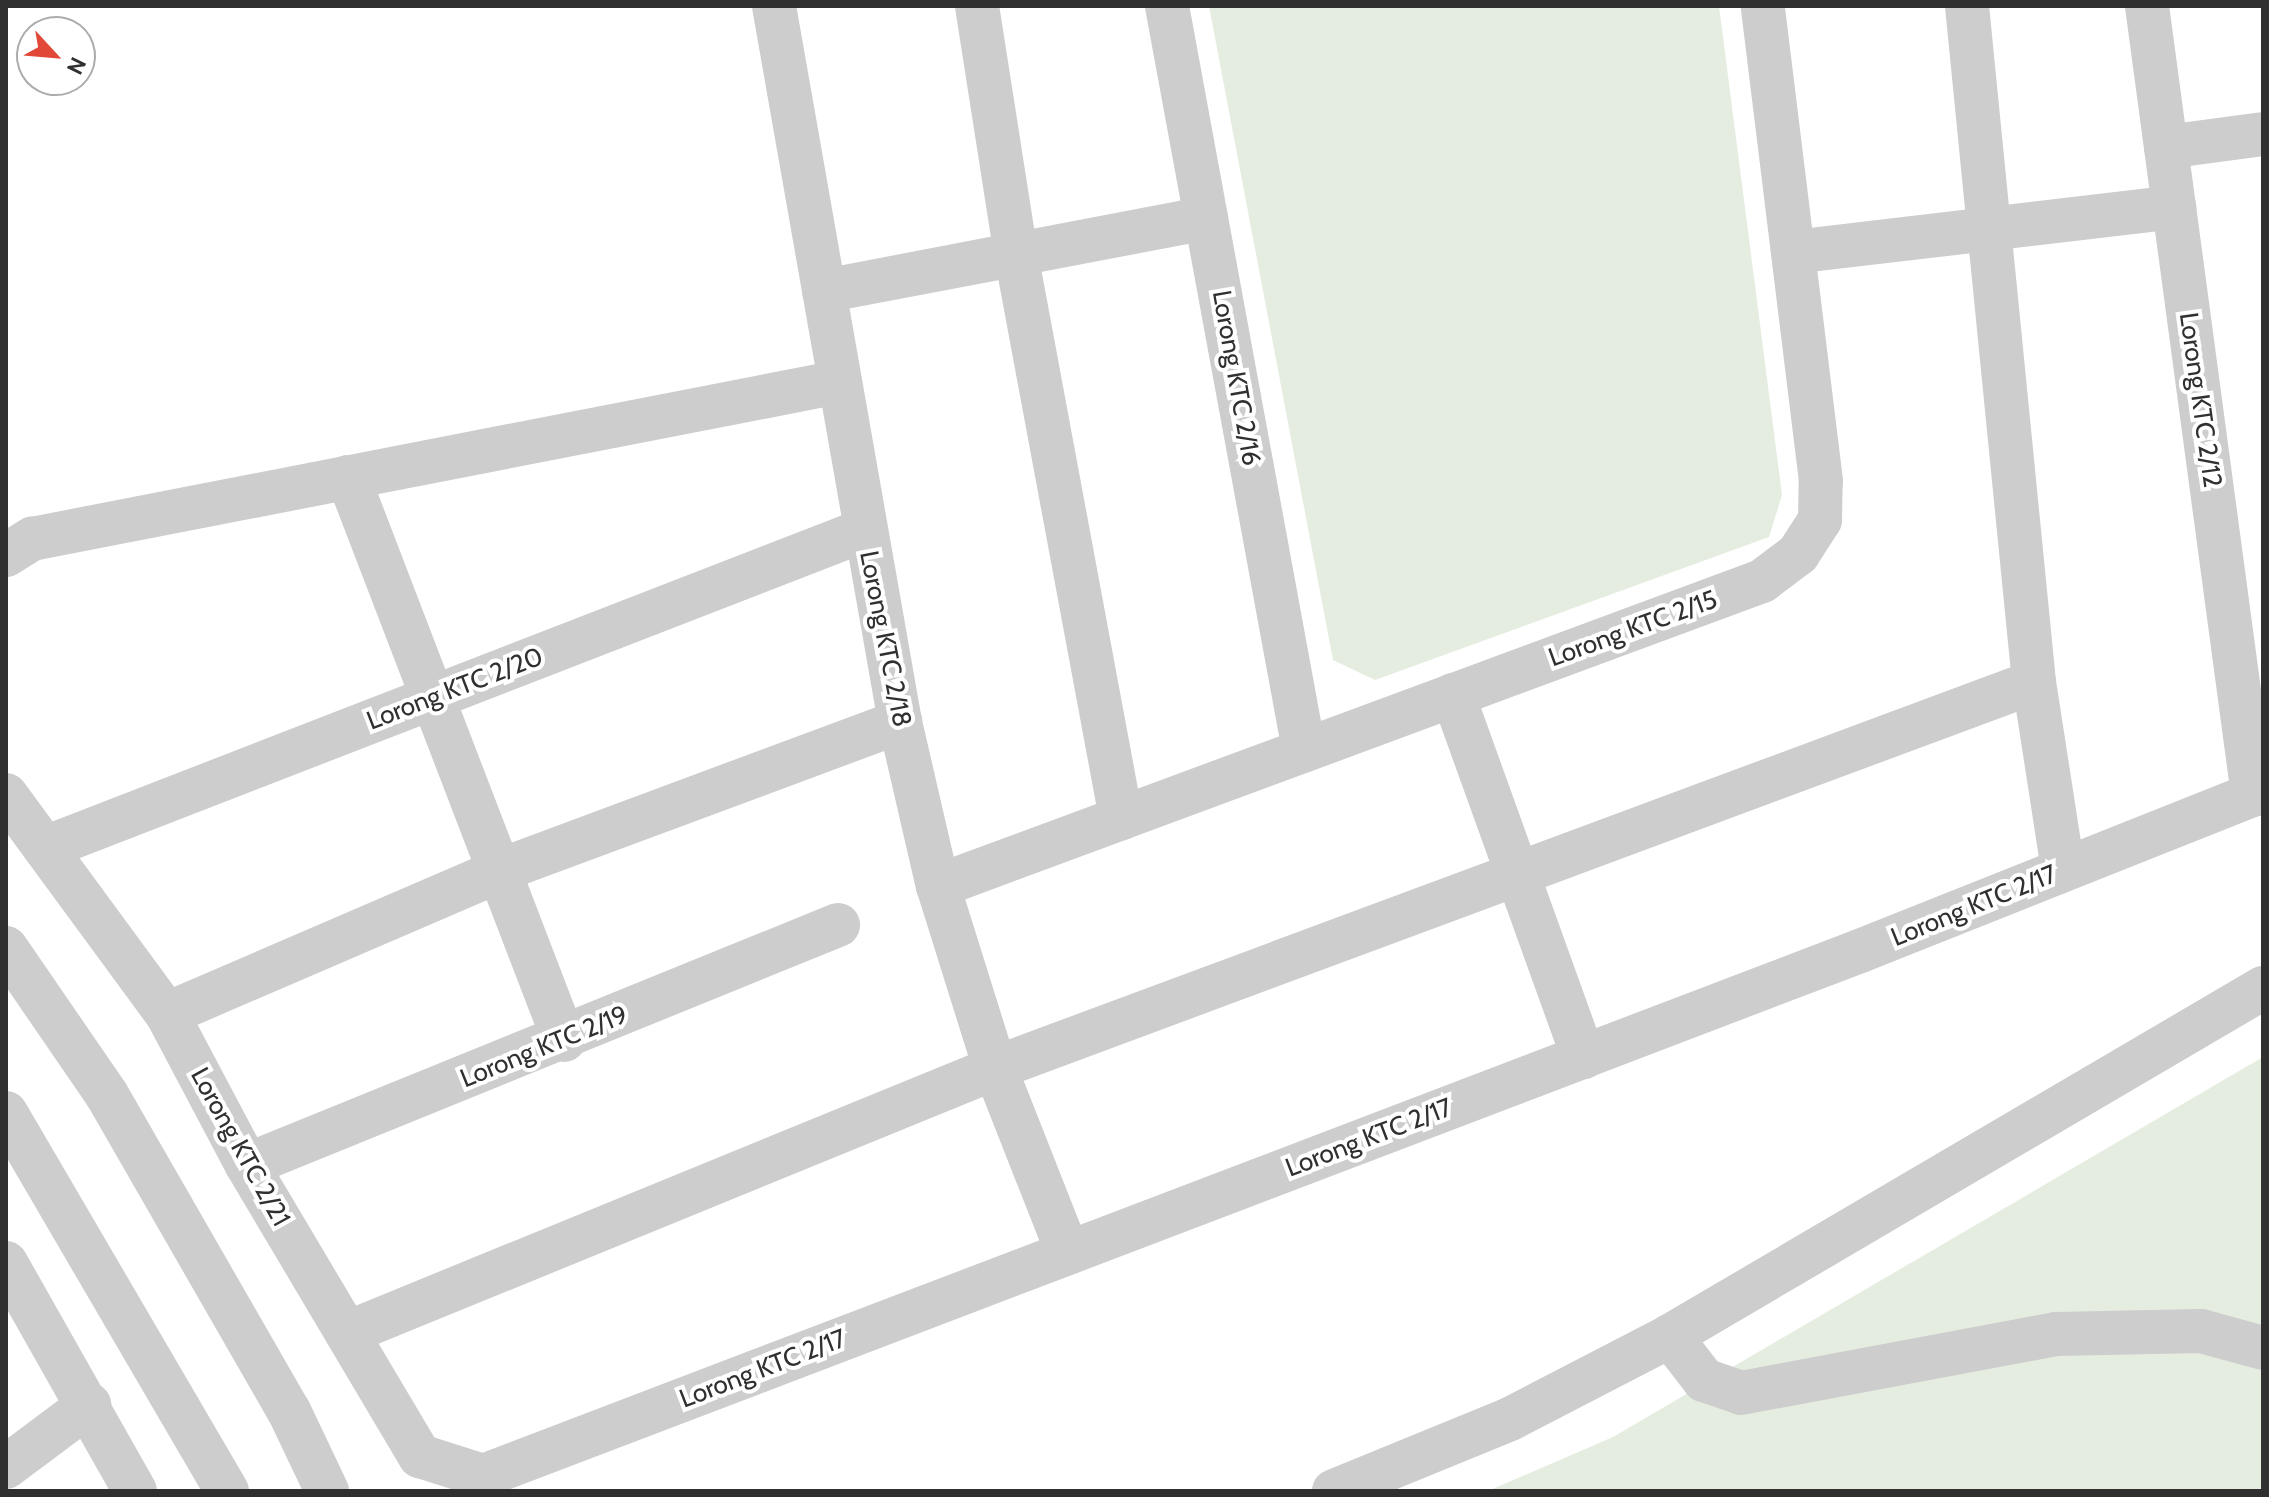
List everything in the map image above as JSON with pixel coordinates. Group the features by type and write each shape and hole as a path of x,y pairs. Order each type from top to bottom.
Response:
{"street":[{"name":"Lorong KTC 2/18","path":"774,6 900,722 938,886 995,1068 1068,1253"},
{"path":"977,6 1016,254 1121,818"},
{"name":"Lorong KTC 2/16","path":"1167,6 1304,750"},
{"name":"Lorong KTC 2/15","path":"938,886 1762,581 1798,554 1820,520 1821,481 1763,6"},
{"path":"1967,6 1992,228 2034,682 2063,870"},
{"name":"Lorong KTC 2/12","path":"2147,6 2258,793"},
{"path":"2166,147 2263,134"},
{"path":"1793,252 2174,207"},
{"path":"824,291 1206,218"},
{"path":"6,555 32,539 839,382"},
{"path":"348,477 564,1040"},
{"name":"Lorong KTC 2/20","path":"45,848 865,530"},
{"path":"347,1333 995,1068 2034,682"},
{"path":"1453,695 1583,1057"},
{"path":"167,1014 501,870 900,722"},
{"name":"Lorong KTC 2/17","path":"483,1476 1583,1057 2258,793"},
{"name":"Lorong KTC 2/21","path":"6,795 167,1014 247,1165 420,1456 483,1476"},
{"name":"Lorong KTC 2/19","path":"247,1165 564,1040 838,925"},
{"path":"6,948 107,1095 289,1411 327,1491"},
{"path":"1334,1491 1510,1419 1670,1336 2263,988"},
{"path":"6,1113 227,1491"},
{"path":"6,1264 89,1405 135,1491"},
{"path":"1670,1336 1704,1380 1741,1393 2056,1334 2201,1331 2263,1348"},
{"path":"6,1467 89,1405"}],"shaded area":[{"path":"1209,6 1719,6 1782,495 1769,537 1375,680 1333,660"},
{"path":"2263,1057 2263,1491 1488,1491 1613,1437"}]}
